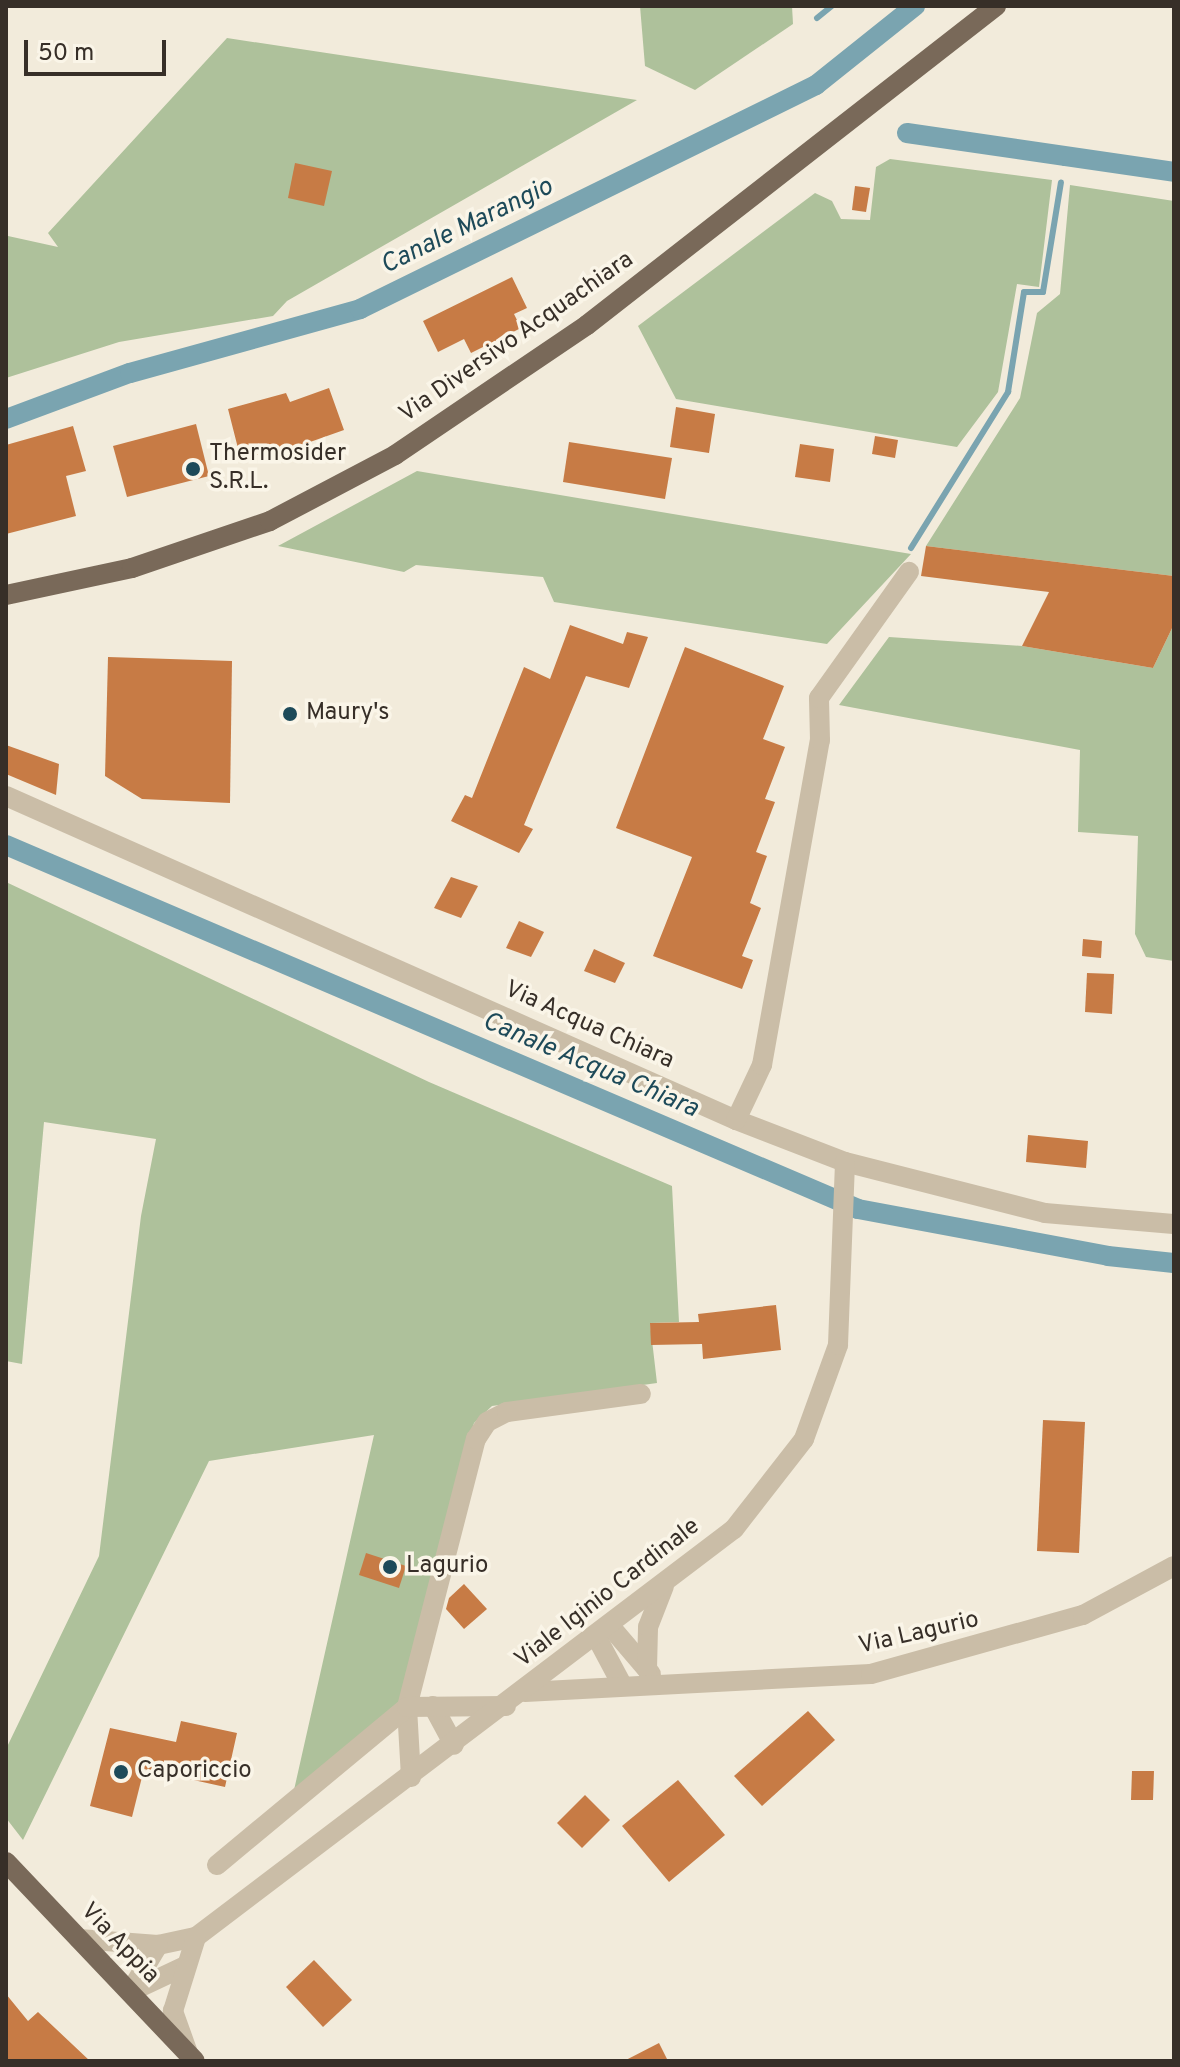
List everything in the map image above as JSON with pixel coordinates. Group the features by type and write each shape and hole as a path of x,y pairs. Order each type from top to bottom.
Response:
{"main road":[{"name":"Via Diversivo Acquachiara","path":"6,595 132,568 270,521 395,455 587,325 996,6"},
{"name":"Via Appia","path":"6,1862 191,2057"}],"street":[{"path":"736,1120 762,1065 820,740 819,698 909,572"},
{"name":"Via Acqua Chiara","path":"6,796 736,1120 845,1173 1045,1213 1174,1224"},
{"name":"Viale Iginio Cardinale","path":"196,1937 525,1692 734,1529 804,1439 838,1345 845,1173"},
{"path":"411,1777 407,1707 476,1439 487,1422 507,1412 641,1394"},
{"name":"Via Lagurio","path":"525,1692 622,1685 653,1676 871,1674 1083,1615 1174,1566"},
{"path":"653,1676 648,1627 664,1586"},
{"path":"603,1631 653,1676"},
{"path":"603,1631 622,1685"},
{"path":"433,1706 447,1750"},
{"path":"217,1865 407,1707 506,1706"},
{"path":"411,1736 447,1750"},
{"path":"79,1939 158,1945 196,1937"},
{"path":"191,2057 173,2011 196,1937"},
{"path":"130,1992 158,1945"},
{"path":"130,1992 185,1966"}],"green space":[{"path":"640,6 792,6 793,24 695,90 645,66"},
{"path":"227,38 637,100 287,301 273,316 119,342 6,378 8,236 58,247 48,233"},
{"path":"890,159 1052,180 1039,287 1017,284 998,392 957,447 676,399 638,326 815,193 832,201 841,219 870,220 876,167"},
{"path":"1070,185 1174,201 1174,576 926,546 1020,398 1037,313 1060,294"},
{"path":"417,471 911,554 827,644 554,602 543,577 416,565 404,572 278,546"},
{"path":"1174,624 1174,961 1146,957 1135,934 1138,836 1078,832 1080,750 839,705 889,637 1022,646 1153,668"},
{"path":"6,882 429,1082 672,1186 679,1322 650,1323 657,1383 492,1406 474,1423 401,1700 294,1790 374,1435 209,1461 23,1840 6,1818 6,1749 99,1556 141,1216 156,1139 44,1122 22,1364 6,1361"}],"building":[{"path":"295,163 332,171 324,206 288,198"},
{"path":"855,186 870,188 866,212 852,210"},
{"path":"512,277 527,308 514,314 521,328 471,353 464,339 438,352 423,321"},
{"path":"329,388 344,430 262,459 260,454 241,460 228,409 286,393 290,402"},
{"path":"676,407 715,414 709,453 670,447"},
{"path":"196,424 209,476 127,497 113,446"},
{"path":"73,426 86,471 66,476 76,516 6,534 6,445"},
{"path":"875,436 898,440 895,458 872,454"},
{"path":"569,442 672,458 665,499 563,482"},
{"path":"800,444 834,449 830,482 795,477"},
{"path":"926,546 1174,576 1174,624 1153,668 1022,646 1049,592 921,576"},
{"path":"570,625 623,644 627,632 648,637 629,688 586,676 524,825 533,829 519,853 451,821 465,795 472,798 524,667 550,679"},
{"path":"685,647 784,686 763,739 785,747 765,799 775,802 756,852 767,856 750,903 761,908 742,956 753,960 742,989 653,956 692,857 616,828"},
{"path":"108,657 232,661 230,803 142,799 105,776"},
{"path":"6,745 59,764 56,795 6,774"},
{"path":"451,877 478,886 461,918 434,908"},
{"path":"519,921 544,932 531,957 506,948"},
{"path":"1083,939 1102,941 1101,958 1082,956"},
{"path":"594,949 625,963 615,983 584,971"},
{"path":"1087,973 1114,974 1112,1014 1085,1012"},
{"path":"1028,1135 1088,1141 1086,1168 1026,1162"},
{"path":"776,1305 781,1350 703,1359 702,1344 651,1345 650,1323 699,1322 698,1314"},
{"path":"1043,1420 1085,1422 1079,1553 1037,1551"},
{"path":"366,1553 406,1566 399,1588 359,1575"},
{"path":"464,1584 487,1609 464,1629 446,1609 449,1598"},
{"path":"808,1711 835,1740 762,1806 734,1776"},
{"path":"181,1721 237,1733 225,1787 144,1769 132,1817 90,1806 110,1728 176,1742"},
{"path":"1132,1771 1154,1771 1153,1800 1131,1800"},
{"path":"678,1780 725,1835 669,1882 622,1826"},
{"path":"585,1795 610,1820 582,1848 557,1823"},
{"path":"314,1960 352,2000 323,2027 286,1987"},
{"path":"6,1994 28,2021 38,2012 90,2061 6,2061"},
{"path":"659,2043 668,2061 624,2061"}],"waterway":[{"path":"817,18 832,6"},
{"name":"Canale Marangio","path":"6,419 130,373 360,309 816,85 915,6"},
{"path":"907,133 1174,172"},
{"path":"1064,163 1065,156"},
{"path":"911,548 1008,392 1024,292 1043,292 1061,182"},
{"name":"Canale Acqua Chiara","path":"6,845 858,1209 1108,1256 1174,1263"}],"place":[{"name":"Thermosider S.R.L.","path":"193,469"},
{"name":"Maury's","path":"290,714"},
{"name":"Lagurio","path":"390,1567"},
{"name":"Caporiccio","path":"121,1772"}]}
